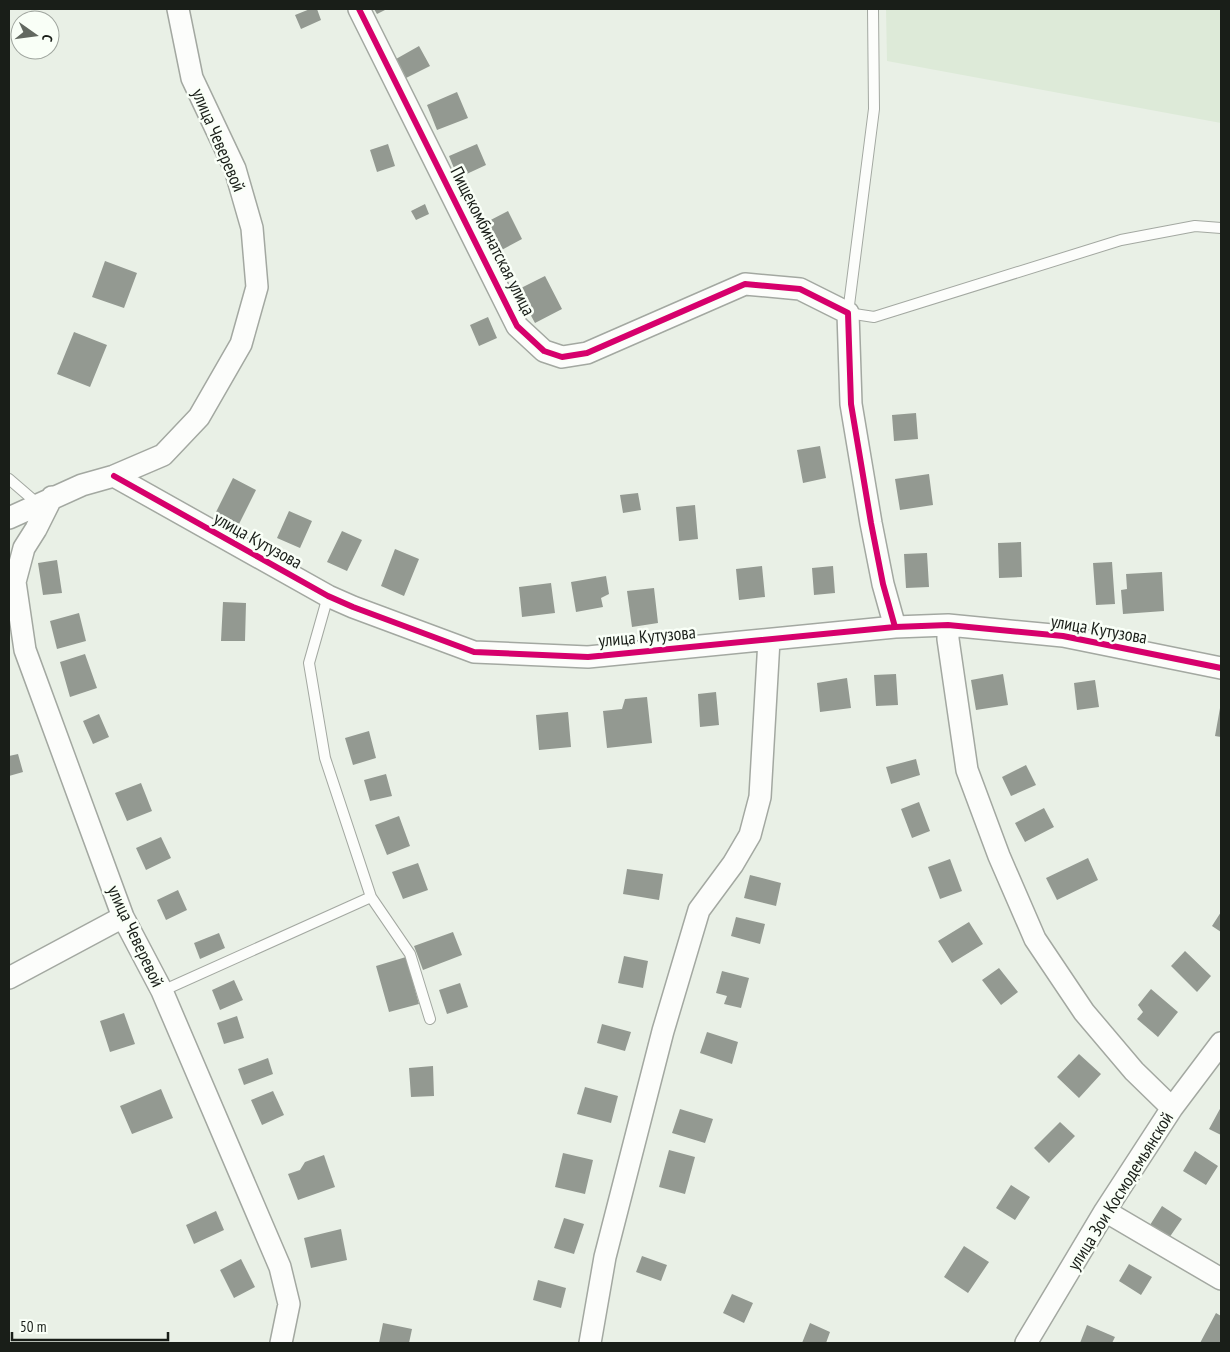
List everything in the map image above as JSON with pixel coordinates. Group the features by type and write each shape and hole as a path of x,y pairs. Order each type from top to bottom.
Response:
{"street":[{"name":"улица Чеверевой","path":"9,518 82,485 114,476 163,455 199,417 241,344 257,287 252,228 235,169 192,78 178,9"},
{"name":"Пищекомбинатская улица","path":"359,9 517,326 544,351 562,357 587,353 745,284 800,289 848,313"},
{"path":"848,313 851,404 870,523 883,584 895,627"},
{"name":"улица Кутузова","path":"114,476 328,596 474,652 588,657 895,627 948,625 1063,636 1221,668"},
{"name":"улица Чеверевой","path":"45,501 36,529 24,548 15,582 25,650 124,918 162,992 280,1267 289,1304 281,1343"},
{"path":"948,625 948,639 967,770 999,856 1035,939 1084,1012 1134,1071 1172,1108"},
{"path":"590,1343 608,1248 664,1031 699,910 733,864 750,835 760,797 770,640"},
{"path":"9,978 124,918"},
{"name":"улица Зои Космодемьянской","path":"1026,1343 1106,1211 1172,1108 1221,1043"},
{"path":"1106,1211 1221,1279"}],"lane":[{"path":"873,9 874,109 848,313 874,317 1121,240 1195,226 1221,228"},
{"path":"9,479 45,501"},
{"path":"328,596 309,663 325,758 372,896 410,954 430,1019"},
{"path":"162,992 372,896"}],"shaded area":[{"path":"886,9 1221,9 1221,123 887,61"}],"building":[{"path":"310,9 317,9 321,20 301,29 295,15"},
{"path":"374,9 387,9 377,14"},
{"path":"419,46 430,66 406,78 396,59"},
{"path":"457,92 468,118 437,130 427,105"},
{"path":"388,144 395,166 377,172 370,150"},
{"path":"477,144 486,165 458,178 449,156"},
{"path":"425,204 429,214 416,220 411,211"},
{"path":"508,211 522,239 496,253 481,225"},
{"path":"105,261 137,273 124,308 92,297"},
{"path":"545,276 562,309 535,323 517,290"},
{"path":"488,317 497,338 479,346 470,325"},
{"path":"74,332 107,345 90,387 57,374"},
{"path":"916,413 918,439 894,441 892,415"},
{"path":"820,446 826,478 803,483 797,450"},
{"path":"929,474 933,505 900,510 895,479"},
{"path":"233,478 256,490 238,526 215,514"},
{"path":"638,493 641,510 623,513 620,495"},
{"path":"695,505 698,539 679,541 676,507"},
{"path":"289,511 312,521 300,548 277,538"},
{"path":"342,531 362,540 347,571 327,562"},
{"path":"1021,542 1022,577 999,578 998,543"},
{"path":"395,549 419,559 404,596 381,586"},
{"path":"927,553 929,587 906,588 904,554"},
{"path":"57,560 62,593 43,595 38,563"},
{"path":"1112,562 1115,604 1096,605 1093,563"},
{"path":"762,566 765,597 739,600 736,569"},
{"path":"833,566 835,593 814,595 812,568"},
{"path":"1162,572 1164,611 1123,614 1121,590 1127,589 1126,574"},
{"path":"606,576 609,594 601,598 603,607 576,612 571,582"},
{"path":"551,583 555,613 522,617 519,587"},
{"path":"654,588 658,623 632,627 627,591"},
{"path":"223,602 246,603 245,641 221,641"},
{"path":"79,613 86,641 57,649 50,621"},
{"path":"85,654 97,688 70,697 60,662"},
{"path":"896,674 898,705 876,706 874,675"},
{"path":"1003,674 1008,705 976,710 971,680"},
{"path":"847,678 851,708 820,712 817,683"},
{"path":"1095,680 1099,707 1077,710 1074,683"},
{"path":"716,692 719,725 700,727 698,694"},
{"path":"647,697 652,743 607,748 603,711 622,709 625,699"},
{"path":"1221,708 1221,737 1215,736"},
{"path":"568,712 571,747 539,750 536,715"},
{"path":"99,714 109,737 93,744 83,721"},
{"path":"369,731 376,758 353,765 345,738"},
{"path":"18,754 23,772 9,776 9,756"},
{"path":"916,759 920,775 891,784 886,767"},
{"path":"1026,765 1036,785 1011,796 1002,777"},
{"path":"386,774 392,796 370,801 364,780"},
{"path":"141,783 152,811 127,821 115,793"},
{"path":"919,802 930,831 912,838 901,809"},
{"path":"1044,808 1054,827 1025,842 1015,823"},
{"path":"399,816 410,846 387,855 375,825"},
{"path":"161,837 171,858 146,870 136,848"},
{"path":"1088,858 1098,880 1057,900 1046,878"},
{"path":"950,859 962,891 940,899 928,867"},
{"path":"418,863 428,890 403,899 392,872"},
{"path":"627,869 663,874 659,900 623,894"},
{"path":"750,875 781,883 776,906 744,898"},
{"path":"178,890 187,910 166,920 157,900"},
{"path":"1221,912 1221,932 1212,926"},
{"path":"736,917 765,924 760,944 731,936"},
{"path":"969,922 983,944 952,963 938,941"},
{"path":"453,932 462,955 423,970 414,946"},
{"path":"219,933 225,948 200,959 194,943"},
{"path":"1185,951 1211,976 1197,992 1171,966"},
{"path":"624,956 648,961 643,988 618,983"},
{"path":"406,957 419,1004 389,1012 376,966"},
{"path":"999,968 1018,992 1001,1005 982,980"},
{"path":"722,971 749,978 741,1008 724,1004 727,996 716,993"},
{"path":"234,980 243,1000 220,1010 212,990"},
{"path":"460,983 468,1007 447,1014 439,990"},
{"path":"1151,989 1178,1012 1158,1037 1137,1019 1143,1012 1138,1005"},
{"path":"124,1013 135,1044 110,1052 100,1021"},
{"path":"237,1016 244,1038 224,1044 217,1023"},
{"path":"602,1024 631,1032 625,1051 597,1043"},
{"path":"707,1032 738,1042 732,1064 700,1053"},
{"path":"1079,1054 1101,1074 1079,1098 1057,1077"},
{"path":"268,1058 273,1074 244,1085 238,1069"},
{"path":"433,1066 434,1096 411,1097 409,1068"},
{"path":"585,1087 618,1096 611,1123 577,1114"},
{"path":"161,1089 173,1118 132,1134 120,1106"},
{"path":"273,1091 284,1115 262,1125 251,1100"},
{"path":"1221,1107 1221,1135 1209,1129"},
{"path":"680,1109 713,1119 705,1143 672,1133"},
{"path":"1060,1122 1075,1136 1049,1163 1034,1148"},
{"path":"669,1150 695,1157 685,1194 659,1187"},
{"path":"1195,1151 1218,1166 1206,1185 1183,1171"},
{"path":"563,1153 593,1160 585,1194 555,1187"},
{"path":"324,1155 335,1187 298,1200 288,1174 300,1170 305,1162"},
{"path":"1011,1185 1030,1197 1015,1220 996,1208"},
{"path":"1162,1206 1182,1219 1169,1238 1150,1225"},
{"path":"216,1211 224,1230 194,1244 186,1225"},
{"path":"564,1218 584,1224 574,1254 554,1248"},
{"path":"341,1229 347,1260 311,1268 304,1238"},
{"path":"964,1246 989,1262 968,1293 944,1277"},
{"path":"642,1256 667,1265 661,1281 636,1272"},
{"path":"241,1259 255,1287 234,1298 220,1270"},
{"path":"1129,1264 1152,1277 1141,1295 1119,1281"},
{"path":"538,1280 566,1288 561,1308 533,1300"},
{"path":"732,1294 753,1303 744,1323 723,1313"},
{"path":"1216,1313 1221,1316 1221,1343 1200,1343"},
{"path":"383,1323 412,1329 409,1343 379,1343"},
{"path":"810,1323 830,1332 826,1343 802,1343"},
{"path":"1087,1325 1115,1337 1112,1343 1080,1343"}],"cycle path":[{"path":"359,9 517,326 544,351 562,357 587,353 745,284 800,289 848,313 851,404 883,584 895,627"},
{"path":"114,476 328,596 474,652 588,657 895,627 948,625 1063,636 1221,668"}]}
